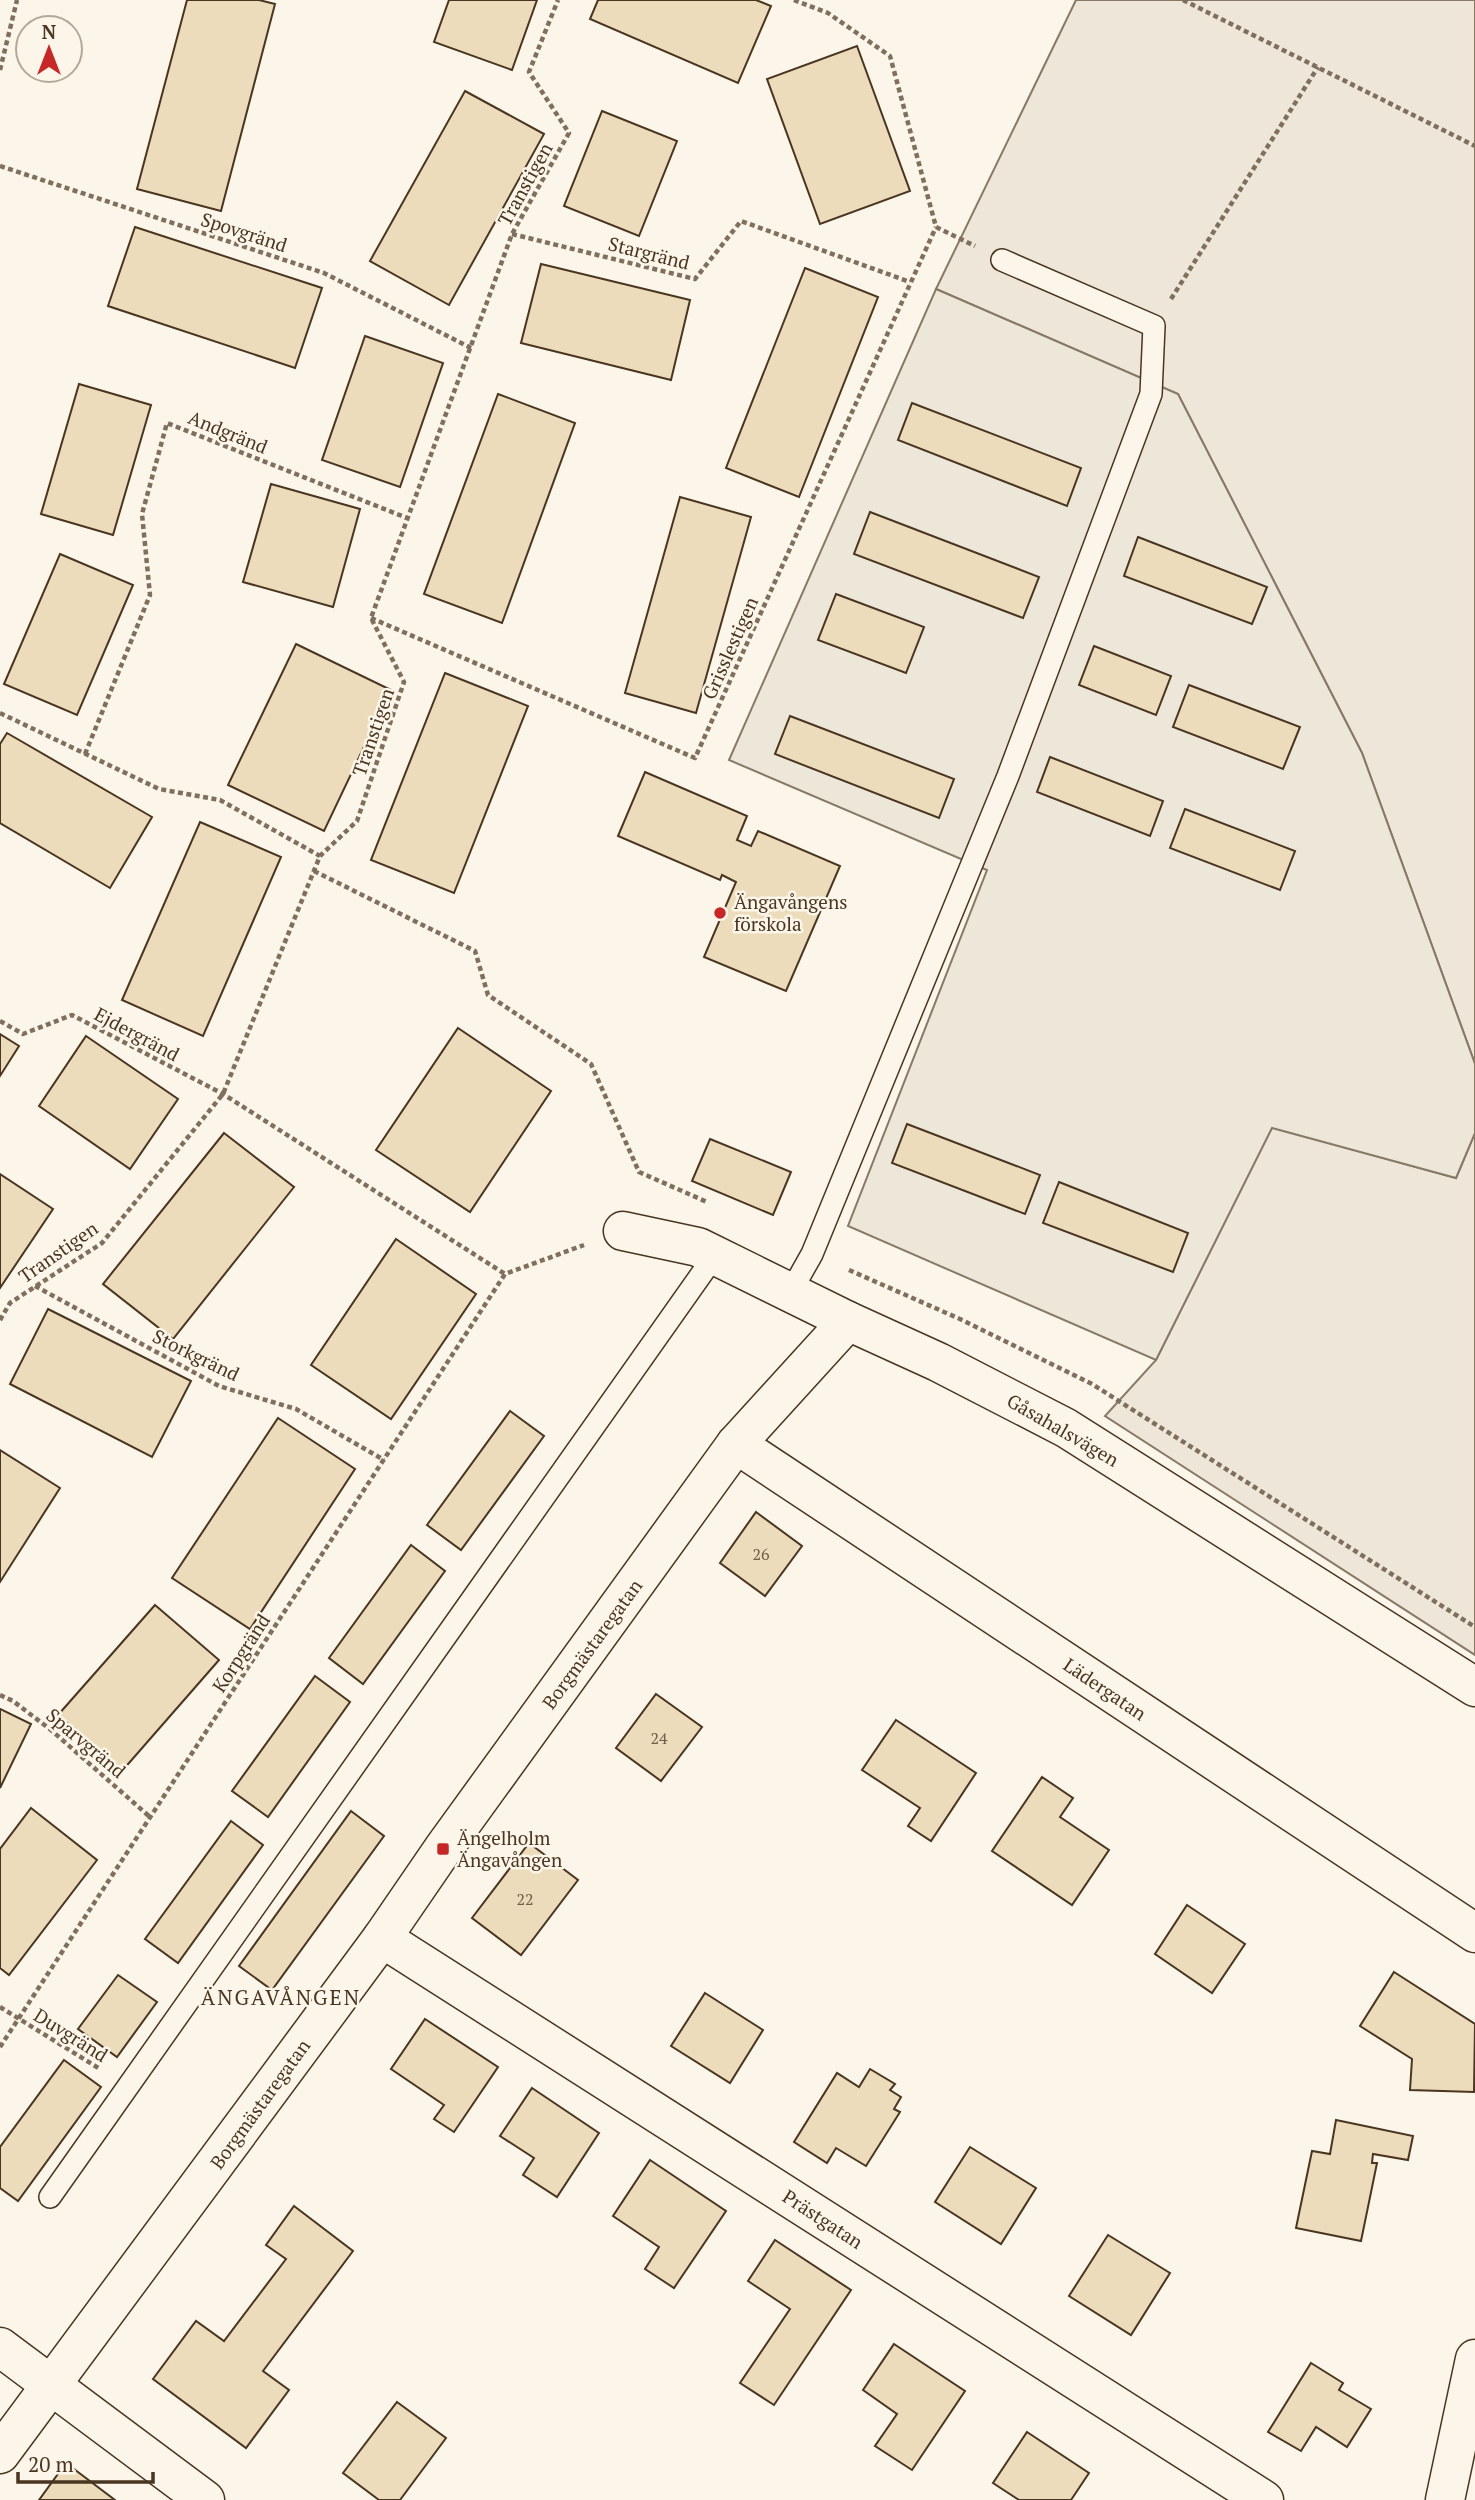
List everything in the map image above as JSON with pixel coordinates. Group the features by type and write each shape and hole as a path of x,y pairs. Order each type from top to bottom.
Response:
{"street":[{"name":"Gåsahalsvägen","path":"622,1231 698,1247 938,1362 1066,1428 1475,1687"},
{"name":"Borgmästaregatan","path":"0,2454 382,1938 736,1444 848,1321"},
{"name":"Lädergatan","path":"736,1444 1475,1933"},
{"name":"Prästgatan","path":"382,1938 1264,2500"},
{"path":"0,2347 205,2500"},
{"path":"1446,2500 1475,2359"}],"lane":[{"path":"790,1293 812,1254 1008,776 1151,394 1154,326 1002,260"},
{"path":"50,2197 715,1255"}],"path":[{"path":"0,70 17,0"},
{"name":"Transtigen","path":"0,1321 10,1303 102,1243 223,1094 320,856 357,821 404,682 371,618 512,234 569,134 529,72 558,0"},
{"path":"794,0 828,13 890,56 936,227 1002,260"},
{"path":"1183,0 1475,146"},
{"path":"1154,326 1318,66"},
{"name":"Spovgränd","path":"0,166 324,273 471,348"},
{"name":"Stargränd","path":"512,234 695,279 741,221 910,282"},
{"name":"Grisslestigen","path":"371,618 695,758 936,227"},
{"name":"Andgränd","path":"85,754 149,595 142,514 167,423 407,518"},
{"path":"0,713 159,789 220,800 320,856"},
{"path":"314,871 475,951 488,995 591,1064 639,1172 713,1205"},
{"name":"Ejdergränd","path":"0,1021 23,1034 72,1015 223,1094"},
{"path":"223,1094 505,1274 622,1231"},
{"name":"Korpgränd","path":"0,2047 505,1274"},
{"name":"Storkgränd","path":"35,1286 219,1386 296,1409 384,1460"},
{"name":"Sparvgränd","path":"0,1695 13,1701 51,1730 150,1817"},
{"name":"Duvgränd","path":"0,2007 127,2087"}],"shaded area":[{"path":"1076,0 1475,0 1475,1064 1362,753 1178,394 936,289"},
{"path":"936,289 1178,394 1362,753 1475,1064 1475,1133 1456,1178 1272,1128 1156,1360 848,1226 987,870 729,760"},
{"path":"1272,1127 1456,1178 1475,1133 1475,1655 1105,1416 1156,1360"}],"building":[{"path":"187,0 259,0 275,4 221,211 137,189"},
{"path":"449,0 537,0 512,70 434,42"},
{"path":"598,0 756,0 771,6 738,83 590,19"},
{"path":"857,46 910,191 820,224 767,79"},
{"path":"465,91 544,134 449,305 370,261"},
{"path":"602,111 677,141 639,236 564,206"},
{"path":"135,227 322,288 295,368 108,306"},
{"path":"541,264 690,300 671,380 521,343"},
{"path":"805,268 878,297 799,497 726,468"},
{"path":"365,336 443,363 400,487 322,460"},
{"path":"79,384 151,405 113,535 41,514"},
{"path":"498,394 575,423 502,623 424,594"},
{"path":"912,403 1081,468 1067,506 898,440"},
{"path":"271,484 360,509 333,607 243,582"},
{"path":"680,497 751,517 696,713 625,693"},
{"path":"870,512 1039,577 1023,618 854,554"},
{"path":"1138,537 1267,587 1252,624 1124,576"},
{"path":"60,554 133,585 77,715 4,684"},
{"path":"836,594 924,627 906,673 818,640"},
{"path":"296,644 391,690 324,831 228,785"},
{"path":"1094,646 1171,676 1156,715 1079,685"},
{"path":"445,673 528,706 454,893 371,860"},
{"path":"1189,685 1300,727 1283,769 1173,727"},
{"path":"790,716 954,779 939,818 775,754"},
{"path":"7,733 152,817 110,888 0,823 0,744"},
{"path":"1050,757 1163,801 1150,836 1037,792"},
{"path":"645,772 747,816 737,840 751,846 758,831 840,866 786,991 704,957 736,882 722,875 720,880 618,836"},
{"path":"1185,809 1295,851 1280,890 1170,848"},
{"path":"200,822 281,857 203,1036 122,1000"},
{"path":"458,1028 551,1091 470,1212 376,1150"},
{"path":"0,1034 19,1046 0,1076"},
{"path":"86,1036 178,1099 130,1169 39,1106"},
{"path":"907,1124 1040,1175 1025,1214 892,1163"},
{"path":"224,1133 294,1187 173,1339 103,1284"},
{"path":"710,1139 791,1172 773,1215 692,1181"},
{"path":"0,1174 53,1209 0,1288"},
{"path":"1059,1182 1188,1233 1173,1272 1043,1223"},
{"path":"396,1239 476,1294 391,1419 311,1365"},
{"path":"48,1309 191,1381 152,1457 10,1384"},
{"path":"510,1411 544,1436 461,1550 427,1525"},
{"path":"278,1418 355,1469 250,1629 172,1578"},
{"path":"0,1450 60,1488 0,1582"},
{"path":"756,1512 802,1546 765,1596 720,1563"},
{"path":"411,1545 445,1571 363,1684 329,1658"},
{"path":"155,1605 219,1660 122,1771 58,1715"},
{"path":"315,1676 350,1702 268,1817 232,1791"},
{"path":"656,1694 702,1727 661,1781 616,1748"},
{"path":"0,1709 31,1724 0,1788"},
{"path":"896,1720 976,1773 931,1841 908,1826 920,1808 862,1770"},
{"path":"1042,1777 1073,1798 1060,1817 1109,1850 1072,1905 992,1851"},
{"path":"31,1808 97,1860 9,1975 0,1968 0,1849"},
{"path":"351,1811 384,1836 272,1990 239,1966"},
{"path":"231,1821 263,1845 178,1963 145,1939"},
{"path":"529,1843 578,1880 521,1955 472,1918"},
{"path":"1187,1905 1245,1944 1212,1993 1155,1954"},
{"path":"1394,1972 1475,2024 1474,2092 1410,2090 1412,2059 1360,2026"},
{"path":"118,1975 157,2002 117,2057 78,2029"},
{"path":"705,1993 763,2030 730,2083 671,2046"},
{"path":"425,2019 498,2067 454,2132 434,2119 444,2105 391,2069"},
{"path":"64,2060 101,2087 18,2201 0,2188 0,2147"},
{"path":"870,2069 895,2084 890,2090 901,2097 894,2109 900,2112 866,2166 836,2148 827,2163 794,2142 837,2073 859,2087"},
{"path":"532,2088 599,2133 557,2197 523,2175 534,2158 500,2136"},
{"path":"1336,2120 1413,2136 1408,2160 1373,2154 1372,2163 1377,2163 1361,2241 1296,2228 1312,2151 1330,2154"},
{"path":"970,2147 1036,2188 1001,2244 935,2202"},
{"path":"650,2160 726,2211 674,2288 645,2269 659,2247 613,2216"},
{"path":"294,2206 353,2251 263,2371 289,2390 246,2448 153,2379 196,2321 224,2341 286,2259 266,2245"},
{"path":"1108,2235 1170,2273 1131,2335 1069,2296"},
{"path":"775,2240 851,2290 774,2405 740,2383 790,2309 748,2281"},
{"path":"894,2344 965,2391 912,2470 875,2446 897,2414 863,2390"},
{"path":"1311,2363 1343,2383 1339,2390 1371,2409 1347,2447 1316,2427 1301,2451 1268,2432"},
{"path":"397,2402 446,2438 400,2500 379,2500 343,2473"},
{"path":"1027,2432 1089,2473 1071,2500 1019,2500 993,2483"},
{"path":"66,2463 115,2500 39,2500"}],"place":[{"name":"Ängavångens förskola","path":"720,913"},
{"name":"Ängelholm Ängavången","path":"443,1849"}],"district":[{"name":"ÄNGAVÅNGEN","path":"281,1998"}]}
